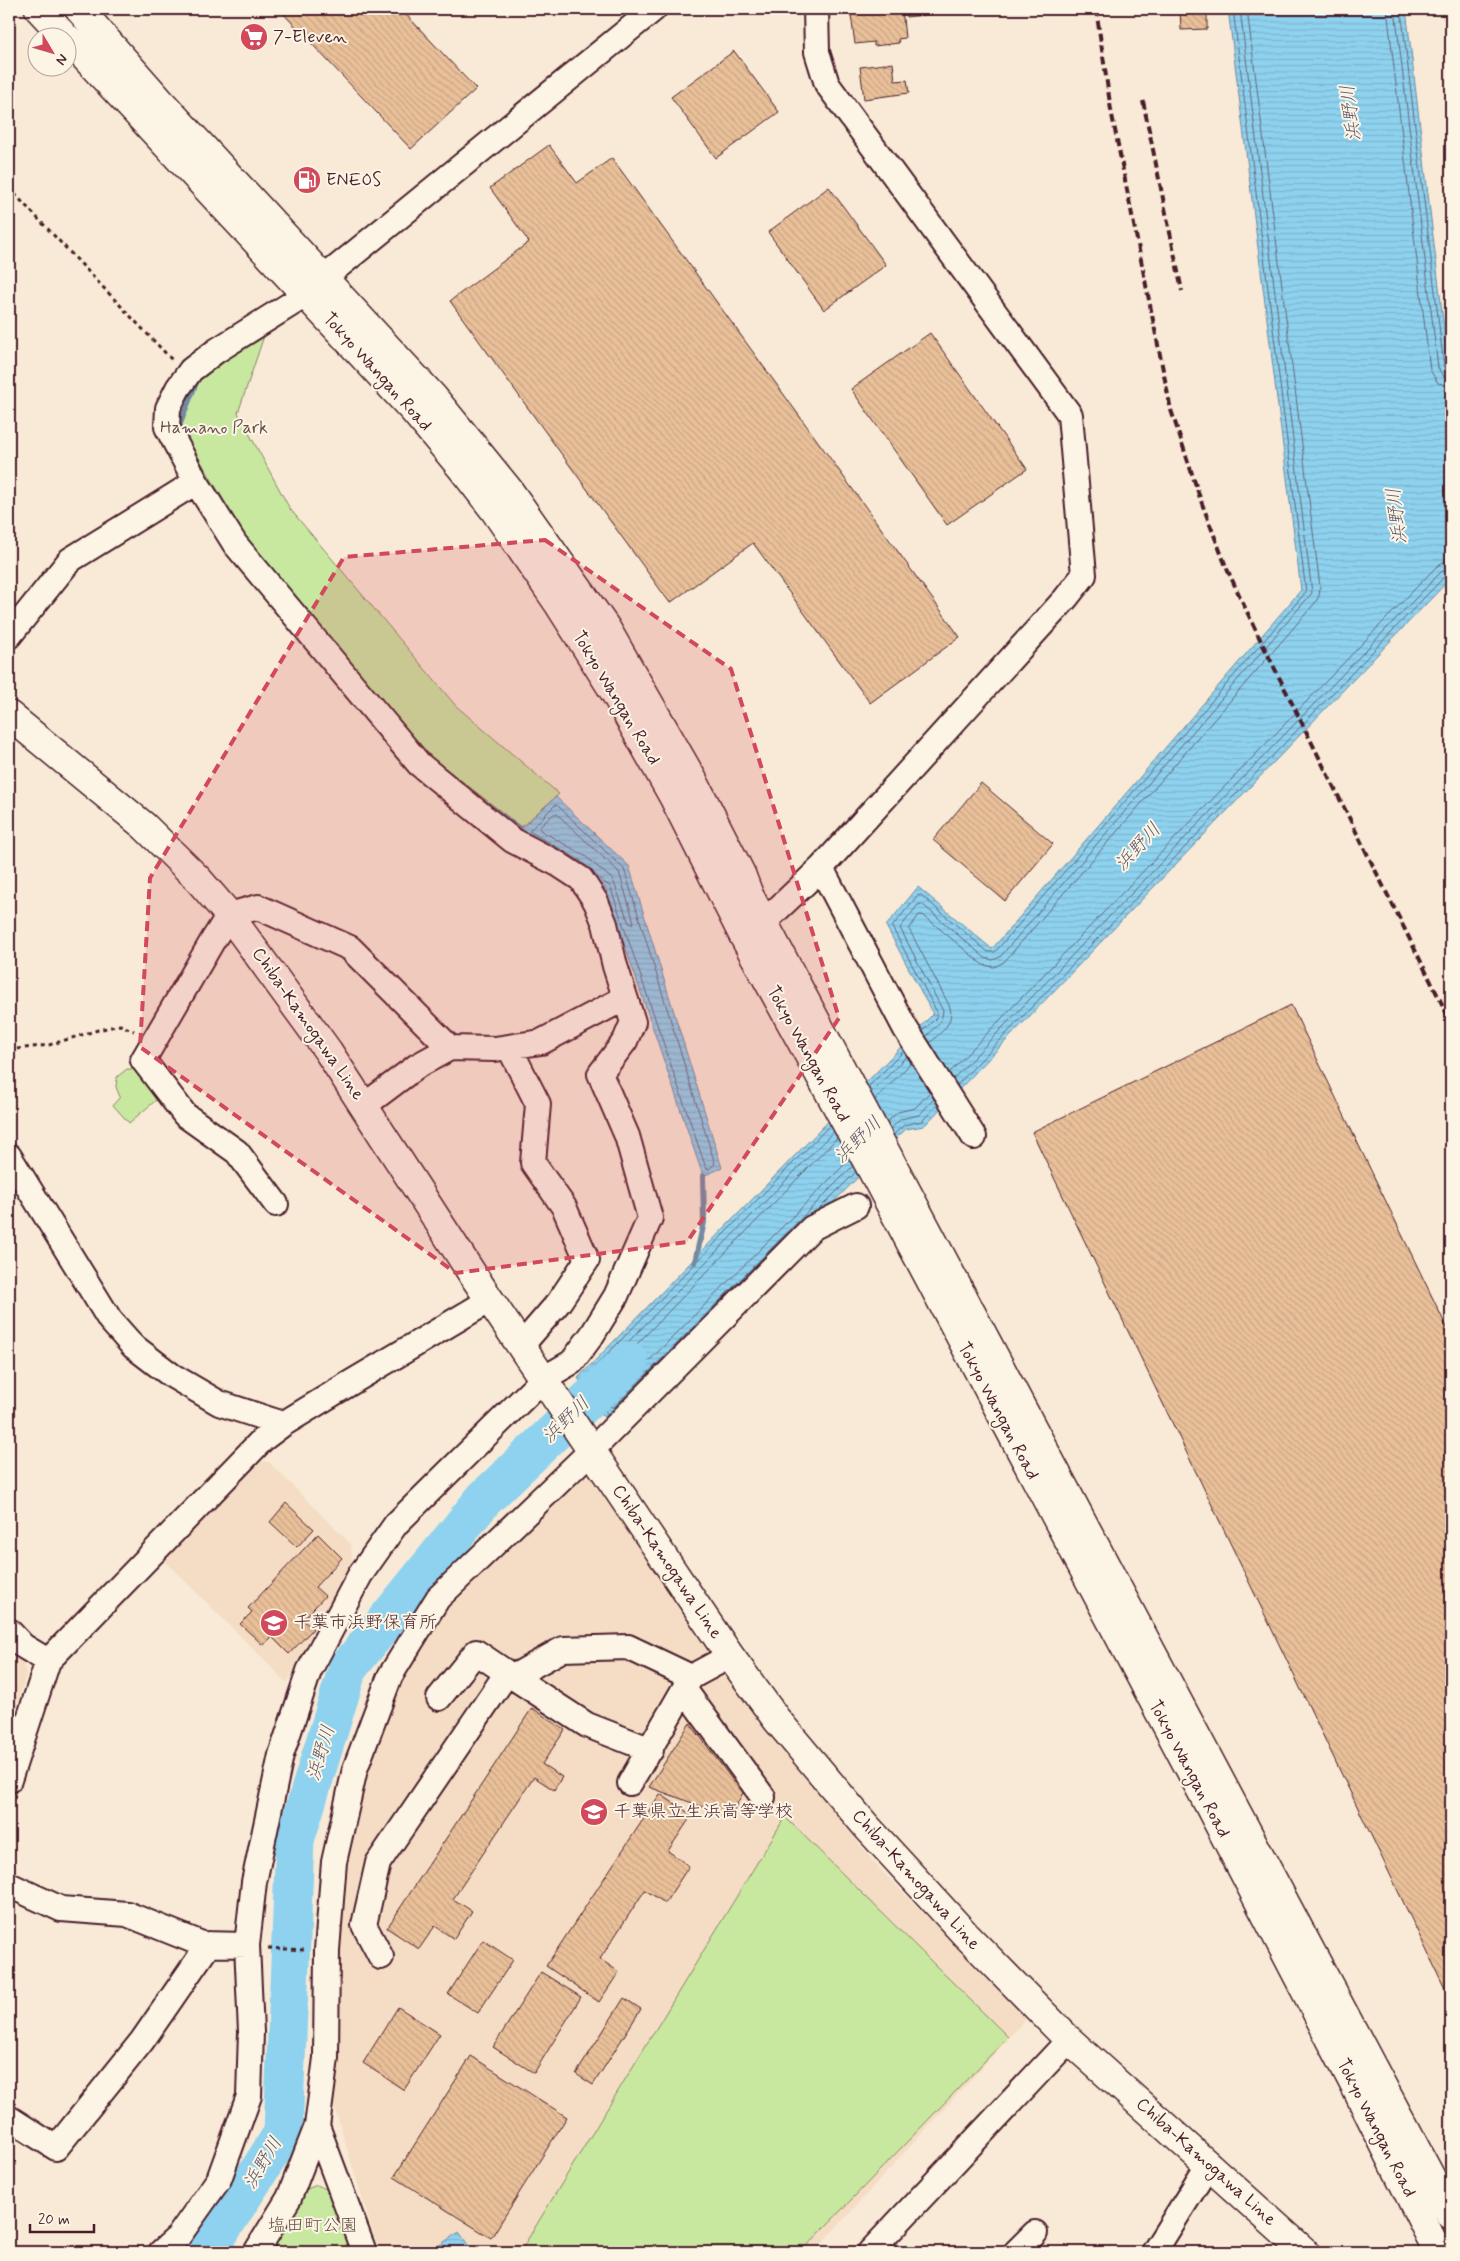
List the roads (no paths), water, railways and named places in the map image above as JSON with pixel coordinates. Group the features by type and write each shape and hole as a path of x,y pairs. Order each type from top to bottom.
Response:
{"main road":[{"name":"Tokyo Wangan Road","path":"39,9 57,28"},
{"name":"Tokyo Wangan Road","path":"79,9 160,101 315,286 460,466 495,511 558,603 615,693 670,790 753,928 1451,2214"},
{"name":"Tokyo Wangan Road","path":"78,49 315,286"},
{"name":"Chiba-Kamogawa Line","path":"9,715 144,826 197,878 229,915 365,1105 520,1346 730,1656 777,1720 866,1826 965,1934 1069,2040 1305,2252"},
{"name":"Tokyo Wangan Road","path":"881,1164 1208,1805 1357,2090 1438,2252"}],"street":[{"path":"160,2252 178,2237 219,2180 249,2096 256,1946 254,1882 281,1755 314,1662 360,1575 396,1524 545,1382 572,1362 592,1335 616,1296 650,1218 627,1136 600,1074 625,1041 633,1022 605,924 596,902 581,879 558,864 512,840 419,764 235,544 196,482 167,428 168,408 187,375 216,351 315,286 654,9"},
{"path":"753,928 822,868 1066,598 1084,575 1070,415 827,84 817,52 816,9"},
{"path":"9,636 70,560 196,482"},
{"path":"822,868 905,1028 974,1137"},
{"path":"276,1204 237,1152 185,1115 143,1060 229,915 258,906 350,948 450,1048"},
{"path":"365,1105 417,1066 450,1048 495,1049 541,1042 625,998"},
{"path":"508,1047 538,1104 533,1163 564,1208 587,1260 559,1302 520,1346"},
{"path":"9,1156 110,1320 133,1346 171,1375 219,1403 283,1424"},
{"path":"256,2252 290,2198 317,2126 326,2058 328,1950 334,1862 355,1769 390,1676 438,1598 592,1450 812,1228 856,1206"},
{"path":"9,1780 48,1661 263,1439 283,1424 490,1300"},
{"path":"9,1631 23,1646 48,1661"},
{"path":"381,1957 364,1925 378,1862 510,1675 563,1649 628,1647 688,1683 763,1797"},
{"path":"440,1698 476,1652 587,1725 651,1750"},
{"path":"630,1783 651,1750 688,1683 730,1656"},
{"path":"9,1885 61,1909 127,1914 202,1944 256,1946"},
{"path":"9,2118 56,2148 142,2041 209,1944"},
{"path":"870,2252 1069,2040"},
{"path":"317,2126 364,2252"},
{"path":"1154,2252 1209,2164"},
{"path":"1016,2252 1035,2233"}],"water":[{"path":"1228,9 1406,9 1451,387 1451,578 924,1126 906,1129 610,1427 578,1378 933,1014 886,926 918,887 992,949 1301,590"},
{"path":"556,797 629,866 722,1168 703,1176 605,887 601,891 518,831"},
{"path":"459,2232 473,2252 429,2252"}],"waterway":[{"path":"180,431 178,428 197,380"},
{"path":"485,803 520,830"},
{"path":"695,1262 704,1222 703,1176"},
{"name":"浜野川","path":"207,2252 283,2133 295,1840 348,1668 484,1499 629,1361"}],"railway":[{"path":"1096,9 1111,110 1171,410 1201,501 1227,569 1257,633 1451,1022"},
{"path":"1143,101 1182,291"}],"place":[{"name":"7-Eleven","path":"254,37"},
{"name":"ENEOS","path":"307,180"},
{"name":"千葉市浜野保育所","path":"274,1623"},
{"name":"千葉県立生浜高等学校","path":"594,1812"}],"park label":[{"name":"Hamano Park","path":"214,428"},
{"name":"塩田町公園","path":"313,2226"}]}
